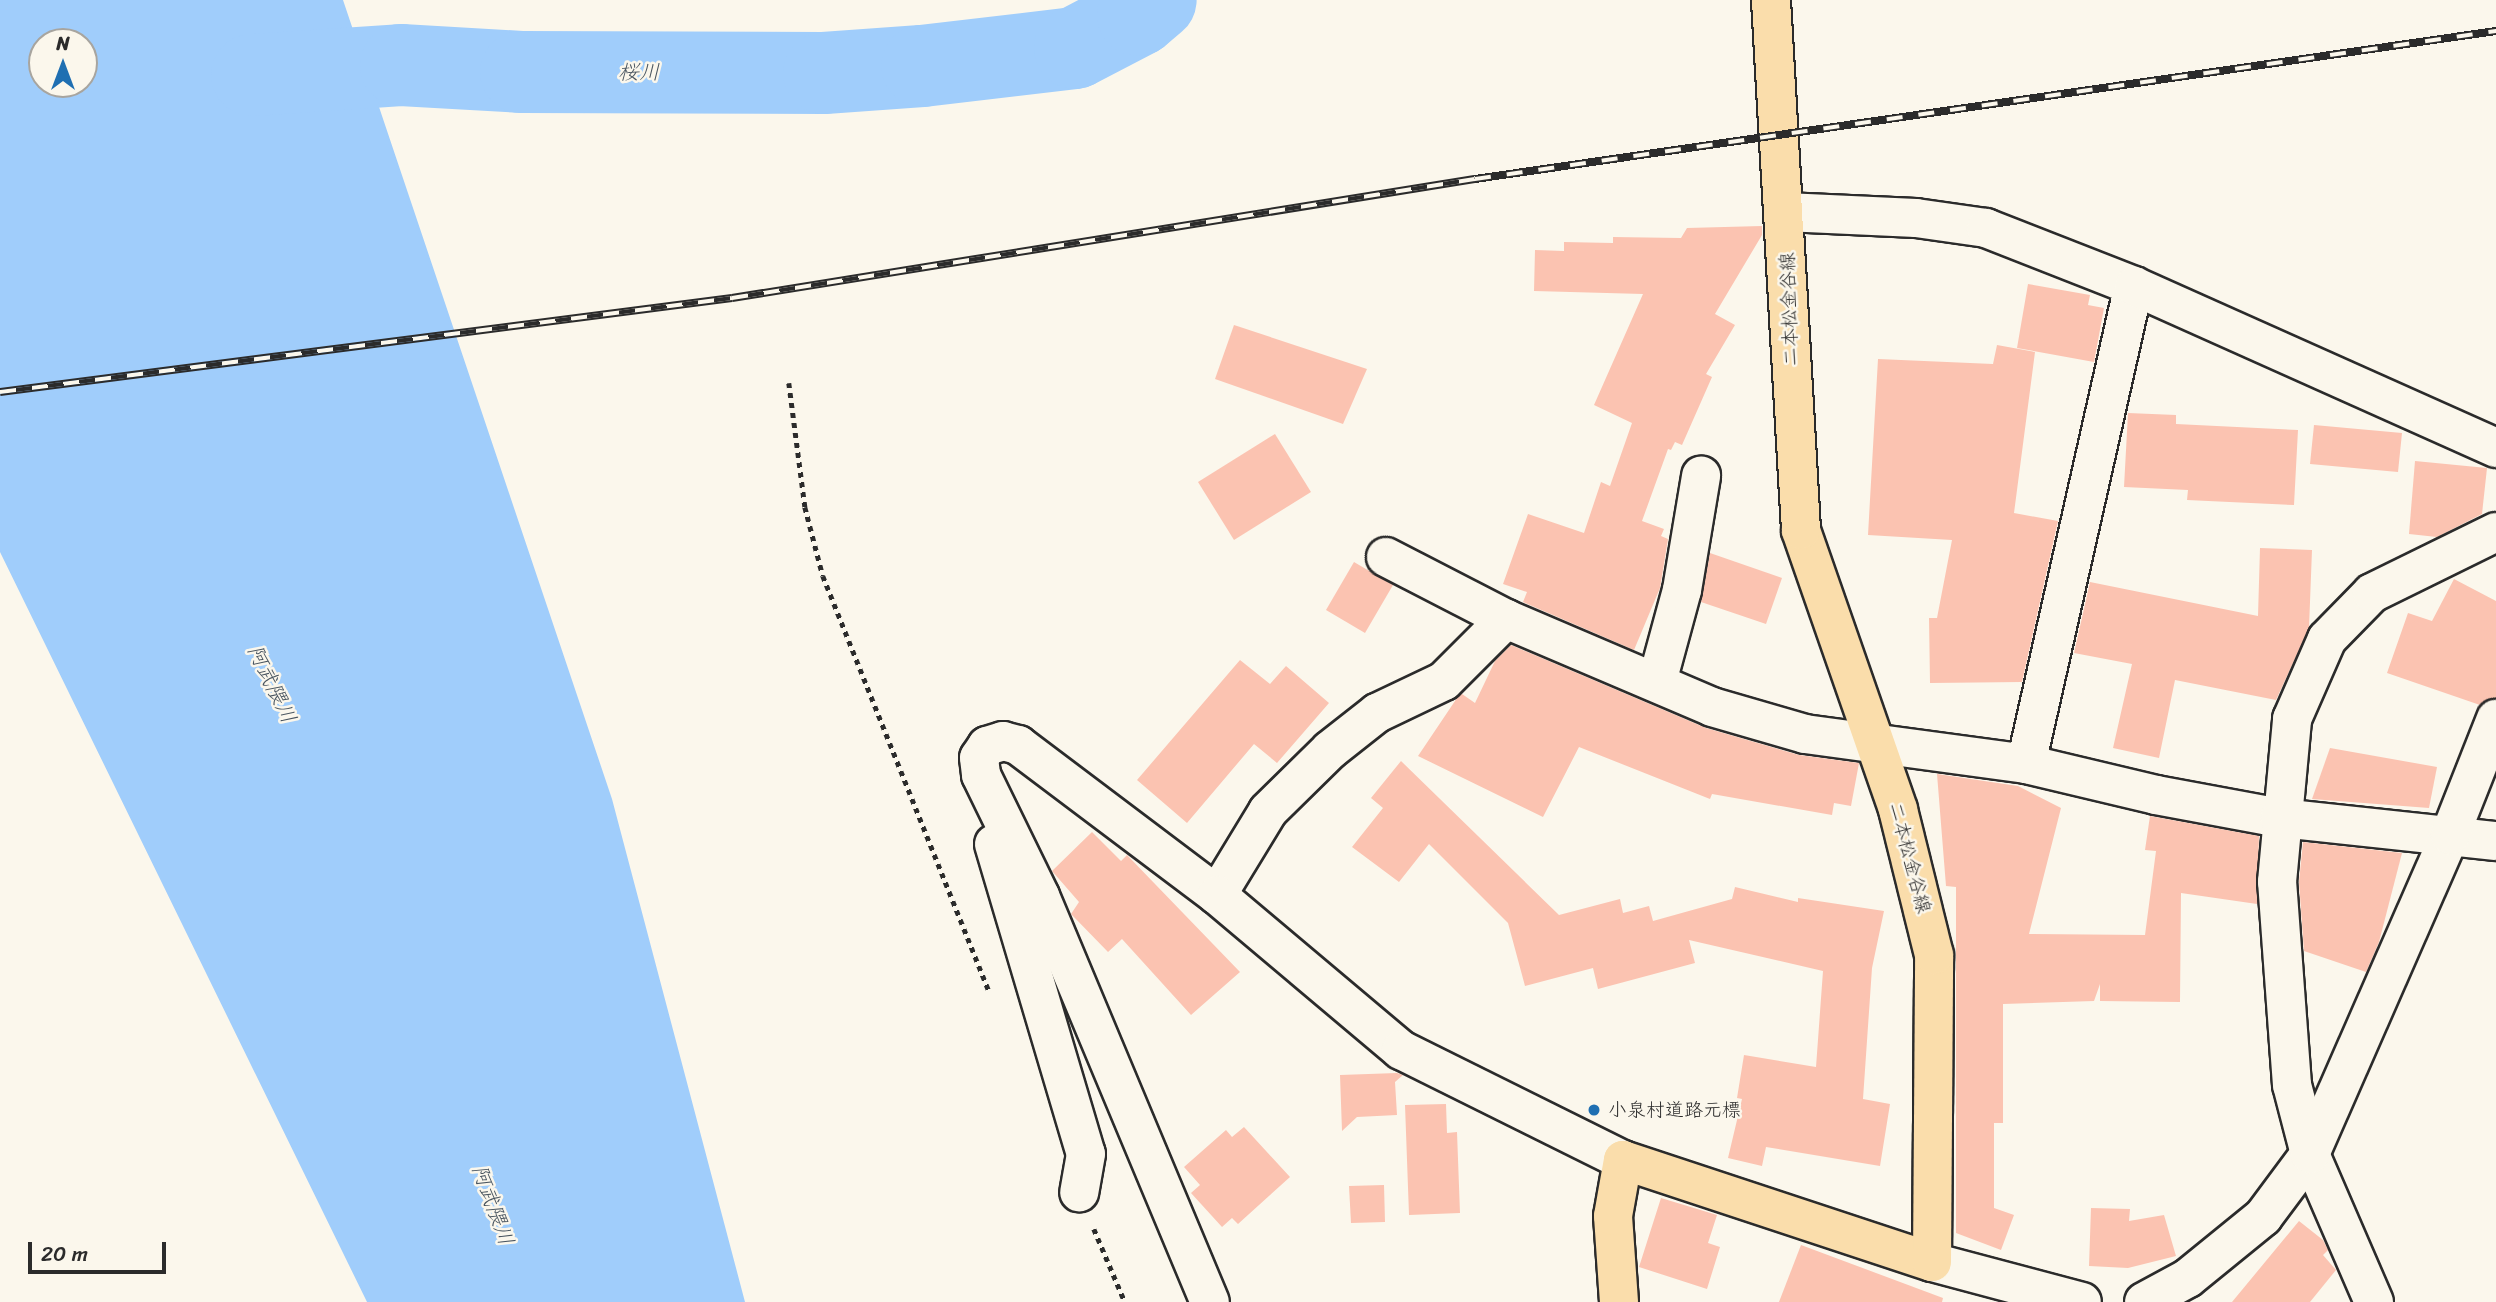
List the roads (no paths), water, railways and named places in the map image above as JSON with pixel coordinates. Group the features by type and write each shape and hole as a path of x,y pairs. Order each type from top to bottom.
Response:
{"main road":[{"name":"二本松金谷線","path":"1771,0 1801,530 1876,742 1921,890 1934,955 1932,1262"},
{"path":"1619,1302 1613,1216 1623,1160 1932,1262"}],"street":[{"path":"1785,212 1916,218 1986,228 2134,286 2496,448"},
{"path":"2026,764 2134,286"},
{"path":"1657,682 1682,590 1701,476"},
{"path":"2374,1302 2309,1154 2292,1085 2282,994 2277,883 2280,818 2292,719 2327,639 2372,593 2496,532"},
{"path":"1386,556 1506,619 1712,707 1805,734 2026,764 2156,795 2280,818 2496,841"},
{"path":"1217,895 1268,811 1330,750 1377,713 1444,681 1506,619"},
{"path":"2144,1302 2188,1278 2263,1217 2309,1154 2450,835 2496,719"},
{"path":"1210,1302 1045,909 992,800 979,758 987,746 1003,741 1018,745 1217,895 1401,1050 1623,1160"},
{"path":"992,800 995,850 1086,1154 1079,1192"},
{"path":"1932,1262 2082,1302"}],"water":[{"name":"阿武隈川","path":"0,0 343,0 612,799 745,1302 367,1302 0,552"}],"waterway":[{"name":"桜川","path":"252,75 401,65 521,72 824,73 922,66 1075,48 1138,15 1156,0"}],"railway":[{"path":"0,392 732,298 1475,179 2496,31"}],"place":[{"name":"小泉村道路元標","path":"1594,1110"}]}
